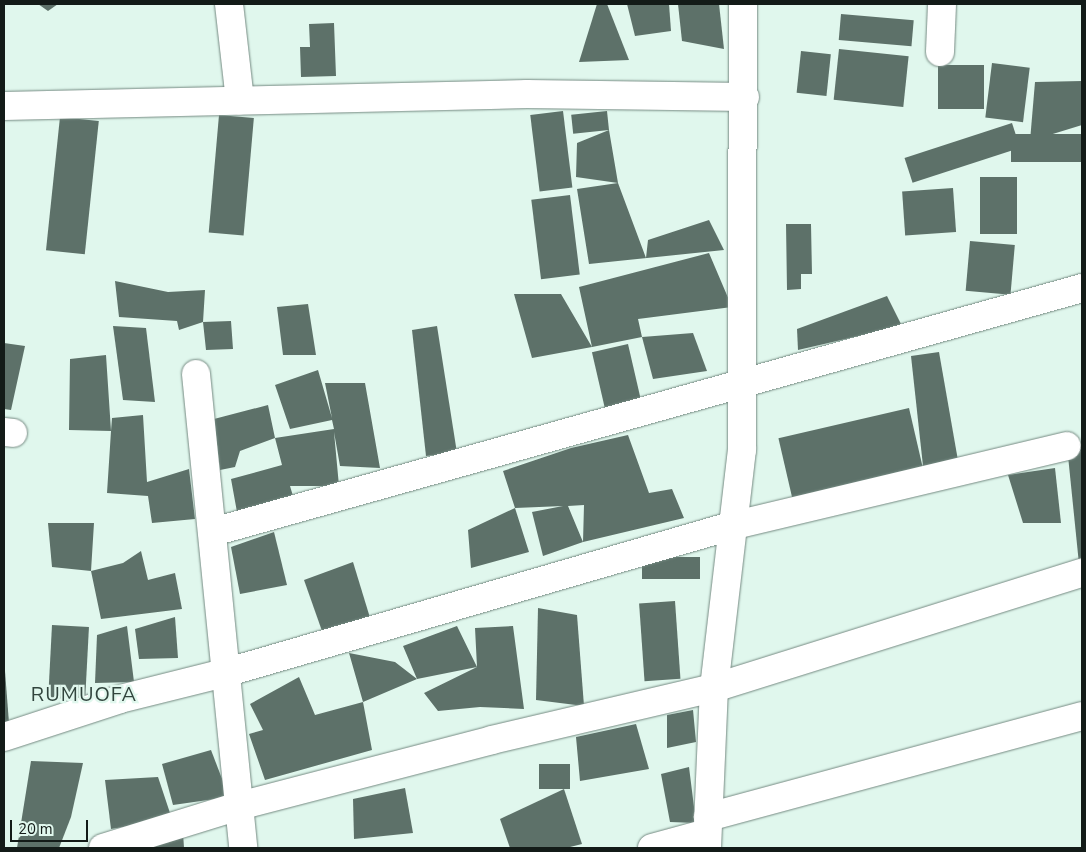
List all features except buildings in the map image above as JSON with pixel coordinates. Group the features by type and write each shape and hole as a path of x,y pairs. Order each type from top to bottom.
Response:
{"street":[{"path":"229,4 240,100"},
{"path":"707,833 714,688 731,526 739,494 743,381 745,97 743,4"},
{"path":"940,52 942,4"},
{"path":"4,106 527,94 745,97"},
{"path":"213,532 743,381 1082,288"},
{"path":"196,374 228,672 243,848"},
{"path":"4,737 120,699 228,672 731,526 1067,446"},
{"path":"103,848 239,806 492,740 714,688 1082,573"},
{"path":"652,848 707,833 1082,716"}],"district":[{"name":"RUMUOFA","path":"84,694"}]}
